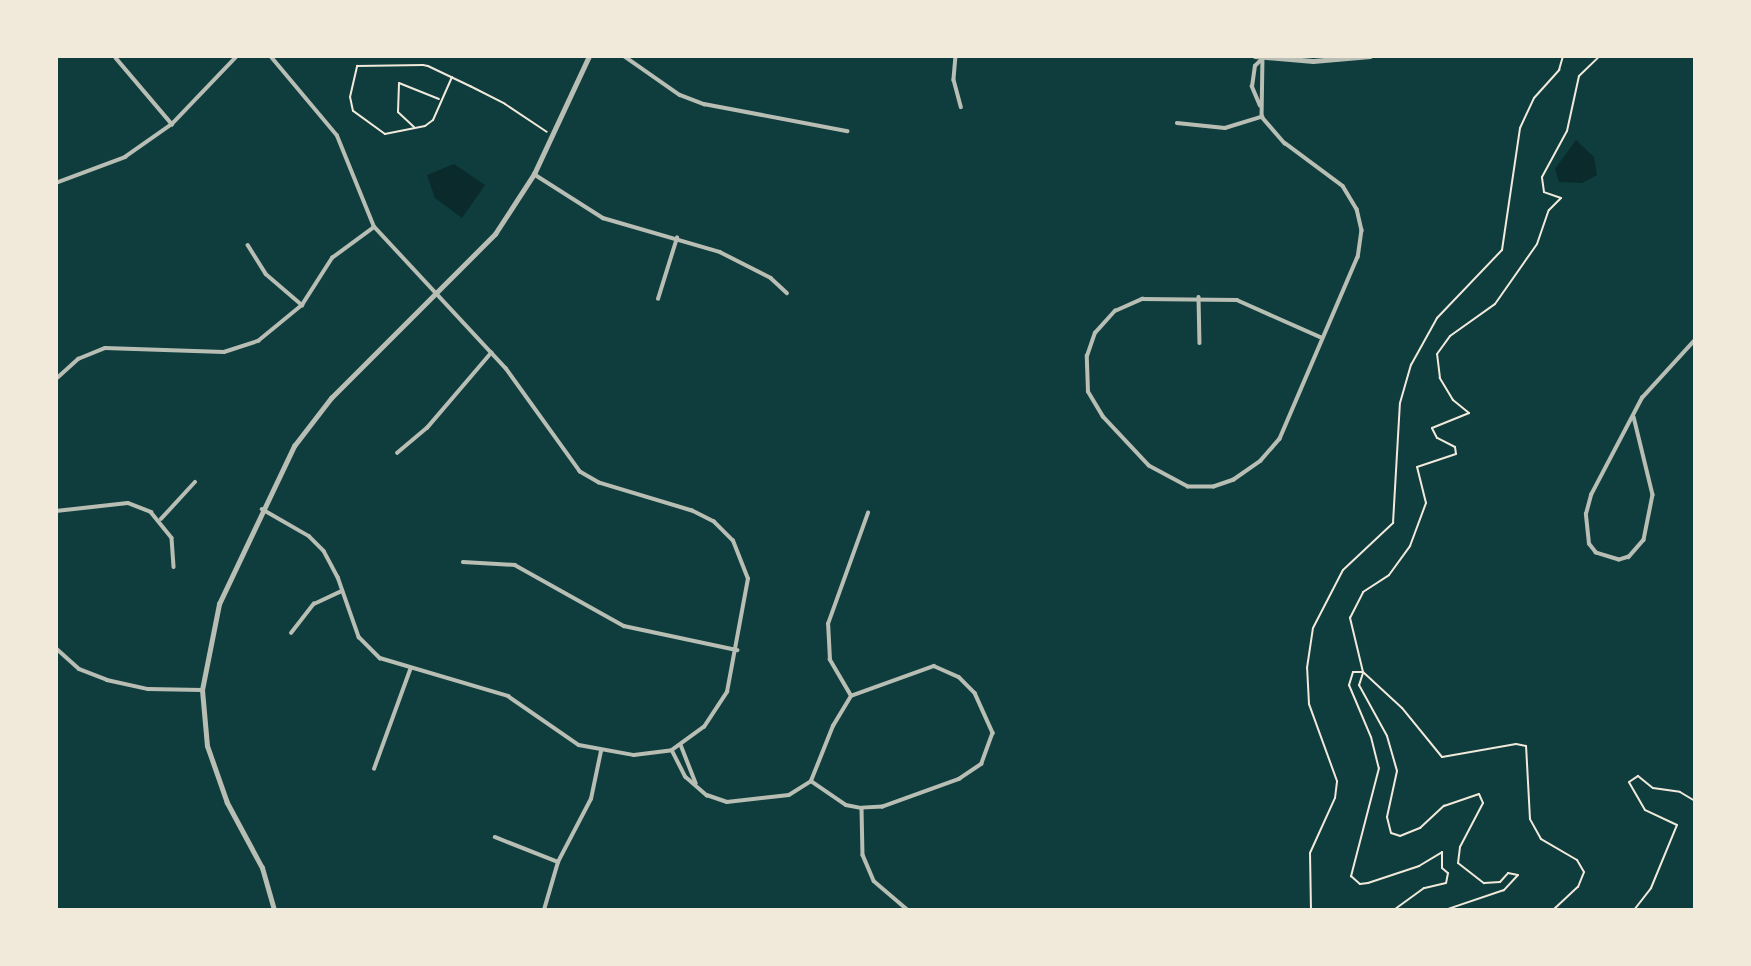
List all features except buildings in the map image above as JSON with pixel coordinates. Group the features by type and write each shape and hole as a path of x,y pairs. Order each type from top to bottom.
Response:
{"street":[{"path":"56,183 125,157 172,124 237,56"},
{"path":"262,509 309,536 324,551 342,591 351,621 370,649 410,669 508,696 568,740 601,751 635,755 672,750 704,727 720,705 737,650 747,598 744,561 733,541 714,522 599,483 580,472 491,353 373,227 337,136 270,56"},
{"path":"274,910 262,868 211,762 202,690 214,622 262,509 290,454 317,415 495,233 534,174 589,56"},
{"path":"624,56 680,94 704,104 847,131"},
{"path":"956,56 954,79 961,107"},
{"path":"1255,56 1313,61 1370,56"},
{"path":"1260,106 1266,67 1263,57"},
{"path":"1263,57 1255,66 1252,87 1262,117 1285,143 1343,186 1361,219 1358,257 1320,337 1284,430 1268,454 1224,484 1200,488 1177,484 1158,473 1103,417 1088,392 1087,356 1104,321 1128,303 1157,297 1237,300 1320,337"},
{"path":"117,58 172,124"},
{"path":"1177,123 1225,128 1262,117"},
{"path":"534,174 603,218 678,237 756,269 787,293"},
{"path":"56,379 78,359 105,348 224,352 258,341 302,305 332,258 373,227"},
{"path":"658,299 678,237"},
{"path":"248,245 265,274 302,305"},
{"path":"1199,297 1200,343"},
{"path":"1634,417 1653,495 1644,540 1629,557 1619,560 1596,552 1589,544 1586,514 1611,453 1634,417 1663,372 1695,341"},
{"path":"397,453 427,428 491,353"},
{"path":"161,519 195,482"},
{"path":"56,510 128,503 161,519 172,538 174,567"},
{"path":"851,696 830,660 828,624 868,513"},
{"path":"463,562 515,565 624,626 737,650"},
{"path":"291,633 314,604 342,591"},
{"path":"56,648 79,669 107,680 148,689 202,690"},
{"path":"374,769 410,669"},
{"path":"672,750 687,777 727,802 745,803 789,795 811,781 833,726 851,696 915,670 947,669 975,693 993,733 990,750 974,774 883,807 862,808 846,805 811,781"},
{"path":"681,745 696,785"},
{"path":"544,910 558,862 591,799 601,751"},
{"path":"862,808 863,855 874,881 908,910"},
{"path":"495,837 558,862"}],"path":[{"path":"1311,910 1310,853 1335,798 1337,781 1309,704 1307,667 1313,628 1343,570 1393,523 1400,403 1411,365 1437,318 1502,250 1520,128 1534,98 1559,70 1563,56"},
{"path":"1445,910 1504,890 1518,875 1508,873 1500,882 1485,883 1458,863 1460,847 1483,803 1479,794 1444,806 1420,828 1400,836 1391,833 1387,817 1397,771 1387,736 1359,685 1363,672 1350,618 1363,592 1389,575 1410,546 1426,503 1417,467 1456,454 1455,447 1434,435 1433,426 1469,415 1453,400 1437,373 1437,354 1450,336 1495,304 1537,244 1549,210 1561,198 1544,192 1542,177 1567,131 1579,76 1600,56"},
{"path":"452,78 430,124 385,134 352,111 350,97 357,66 424,65 452,78 553,135"},
{"path":"414,128 398,112 399,83 440,100"},
{"path":"1394,910 1416,892 1448,879 1442,868 1443,852 1419,866 1368,883 1360,884 1351,876 1379,768 1371,737 1349,685 1353,673 1363,672 1402,708 1442,757 1525,745 1530,819 1541,839 1577,860 1584,872 1578,887 1553,910"},
{"path":"1634,910 1651,888 1678,825 1646,810 1629,782 1639,776 1653,788 1680,792 1695,801"}],"water":[{"path":"1576,140 1594,157 1597,175 1582,183 1559,182 1555,169"},
{"path":"454,164 485,185 462,218 435,198 427,175"}]}
